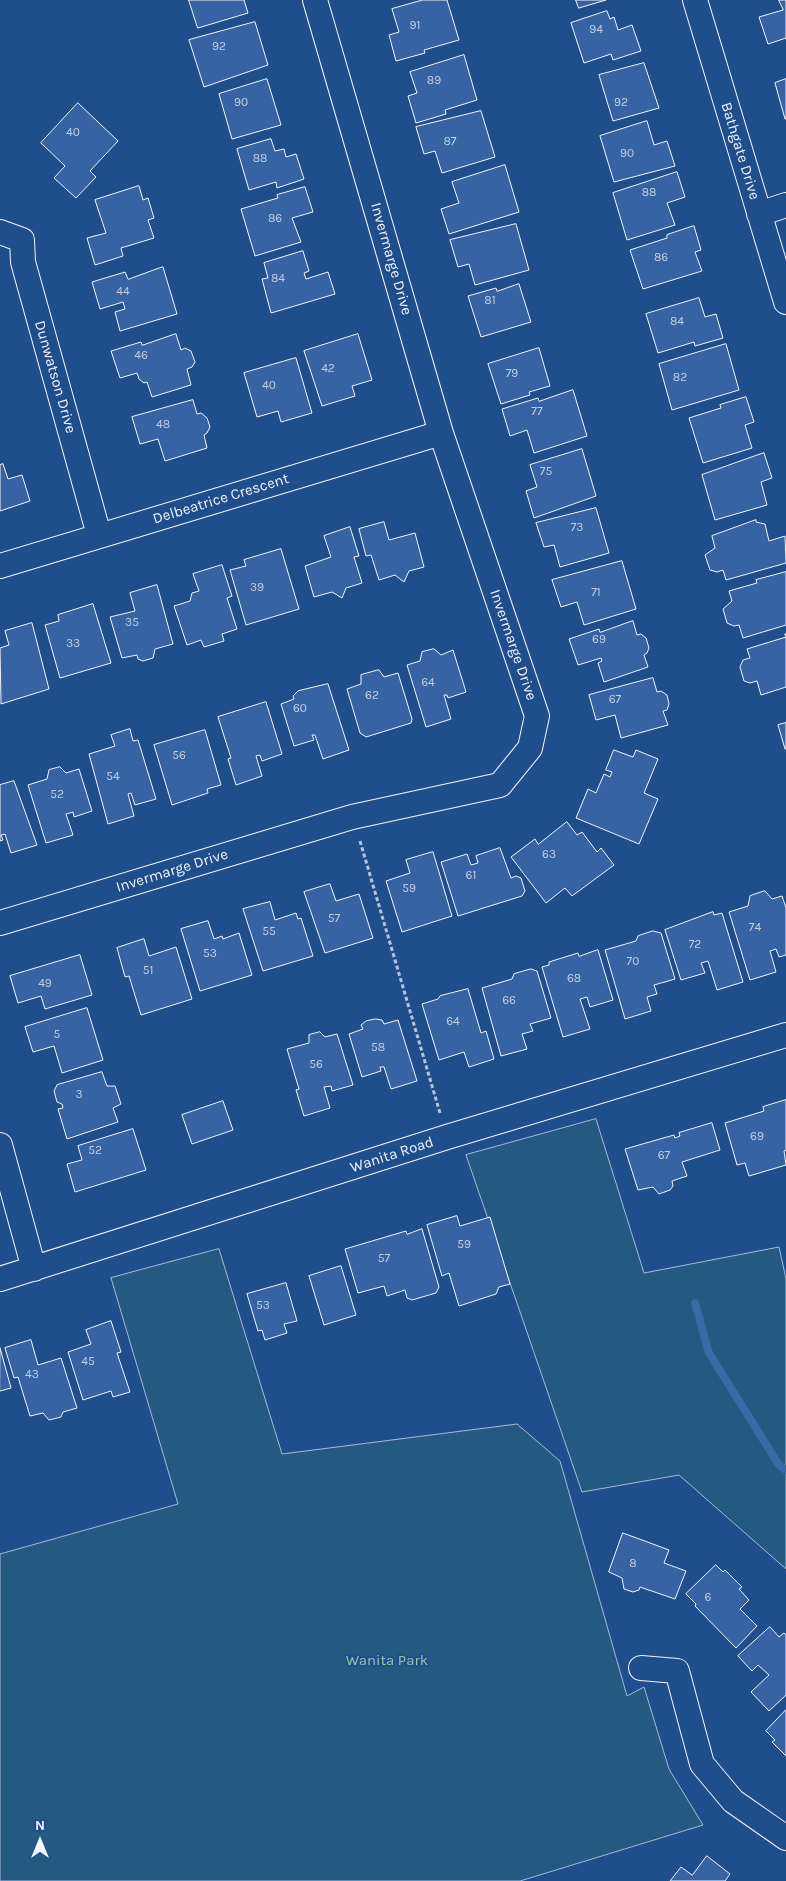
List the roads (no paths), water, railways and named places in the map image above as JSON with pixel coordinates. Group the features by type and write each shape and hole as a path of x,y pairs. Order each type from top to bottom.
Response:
{"street":[{"name":"Invermarge Drive","path":"0,924 352,817 500,785 530,748 537,716 442,433 315,0"},
{"name":"Bathgate Drive","path":"695,0 786,302"},
{"path":"759,214 786,205"},
{"name":"Dunwatson Drive","path":"0,232 22,240 23,262 99,535"},
{"name":"Delbeatrice Crescent","path":"0,566 442,433"},
{"name":"Wanita Road","path":"0,1279 447,1137 786,1035"},
{"path":"0,1145 34,1269"},
{"path":"641,1668 677,1671 702,1764 734,1801 786,1838"}],"waterway":[{"path":"695,1303 709,1353 779,1465 786,1470"}],"park label":[{"name":"Wanita Park","path":"387,1661"}]}
